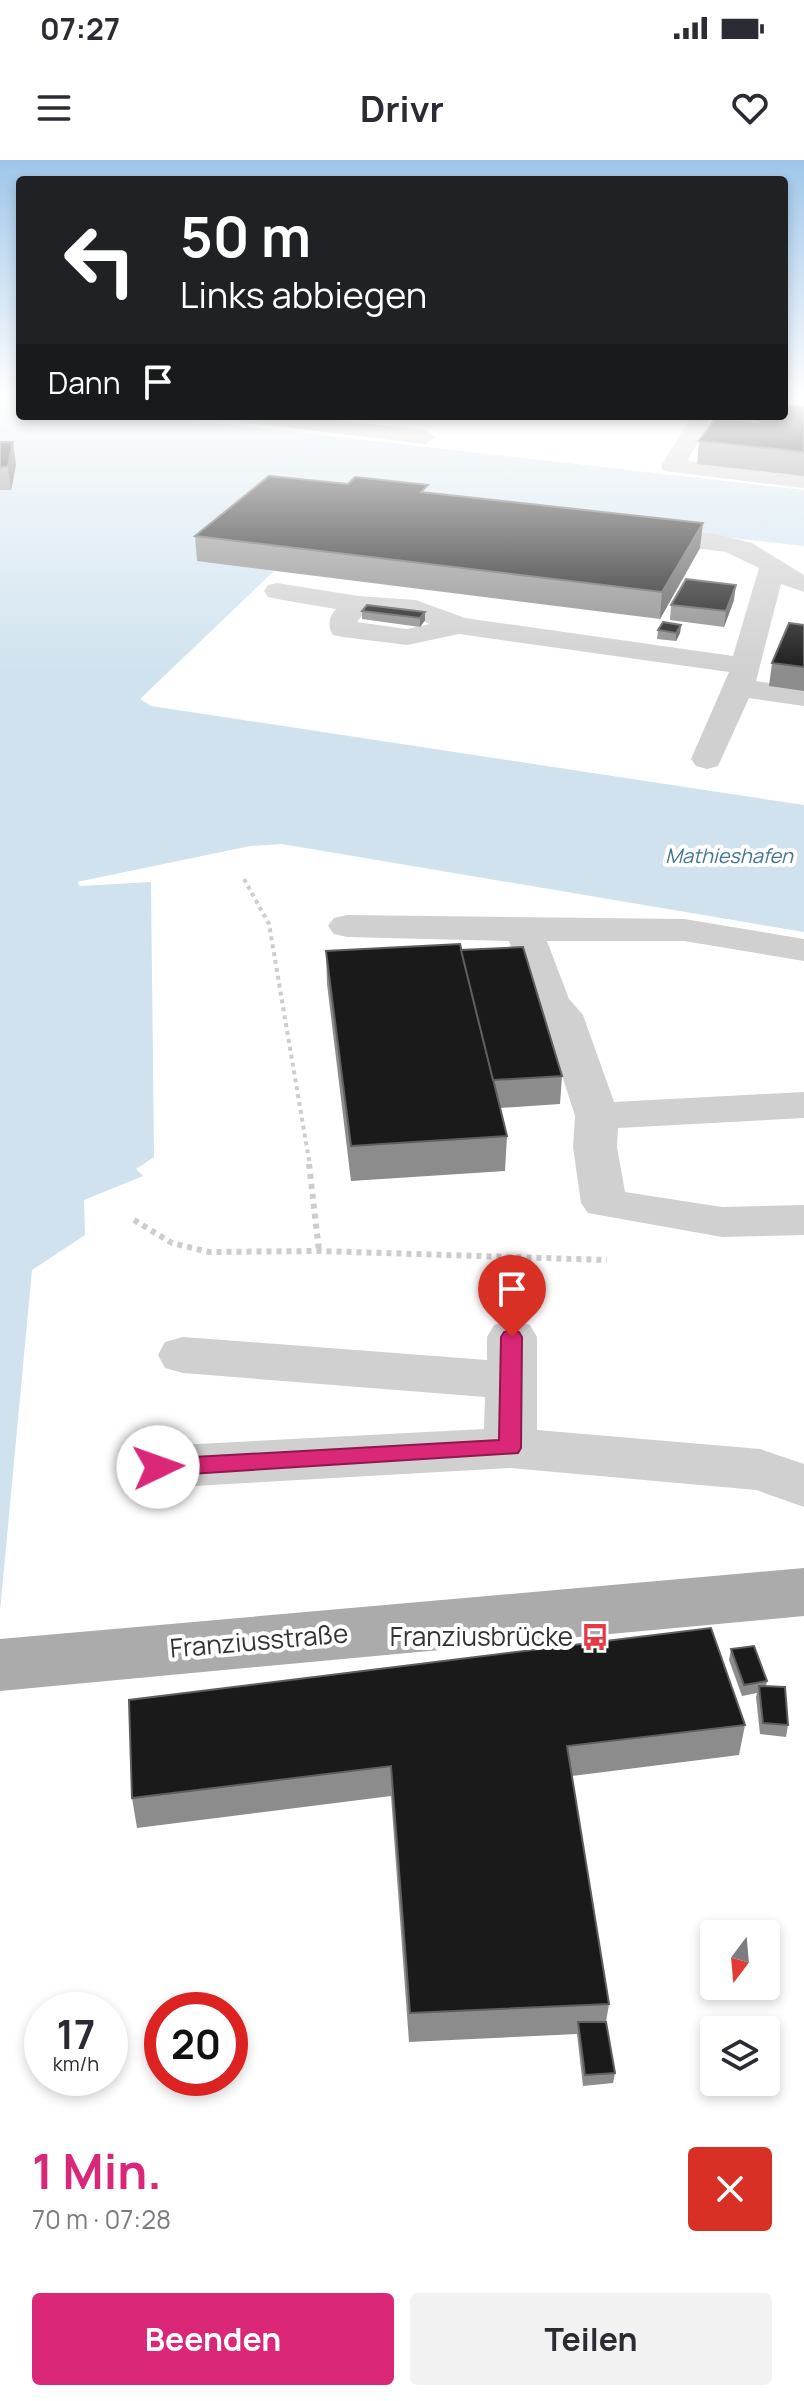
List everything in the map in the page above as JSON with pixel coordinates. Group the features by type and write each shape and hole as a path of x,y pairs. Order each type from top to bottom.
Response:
{"main road":[{"name":"Franziusstraße","path":"8,1664 804,1592"}],"street":[{"path":"611,532 736,547 756,554 772,567 804,584"},
{"path":"707,759 742,677 772,567"},
{"path":"277,591 358,604 344,616 343,629 407,637 459,626 742,677 804,697"},
{"path":"347,926 684,930 804,950"},
{"path":"524,930 551,1004 563,1015 597,1116 595,1147 604,1203 722,1222 804,1220"},
{"path":"597,1116 804,1105"},
{"path":"183,1355 512,1359 510,1448"},
{"path":"158,1467 510,1448 760,1470 804,1486"}],"path":[{"path":"244,879 269,924 307,1143 319,1251"},
{"path":"134,1220 172,1243 209,1252 319,1251 607,1260"}],"water":[{"name":"Mathieshafen","path":"0,491 804,491 804,546 354,496 198,560 274,571 140,699 151,706 804,805 804,932 282,844 250,846 77,882 80,886 151,882 154,1157 136,1169 143,1176 84,1200 85,1235 32,1270 0,1611"}],"building":[{"path":"251,491 422,491 703,523 662,592 195,536"},
{"path":"686,579 736,585 726,611 671,605"},
{"path":"367,605 425,612 420,618 362,611"},
{"path":"663,622 681,625 676,633 658,630"},
{"path":"789,623 804,625 804,667 772,663"},
{"path":"460,944 507,1136 351,1146 326,951"},
{"path":"523,947 562,1076 493,1080 461,950"},
{"path":"711,1628 745,1725 567,1746 609,2004 410,2013 391,1766 132,1798 129,1700"},
{"path":"754,1646 767,1681 744,1685 731,1649"},
{"path":"759,1686 785,1687 788,1725 763,1723"},
{"path":"578,2022 606,2022 615,2073 585,2075"}],"place":[{"name":"Franziusbrücke","path":"595,1637"}],"route":[{"path":"158,1467 510,1448 512,1337"}]}
